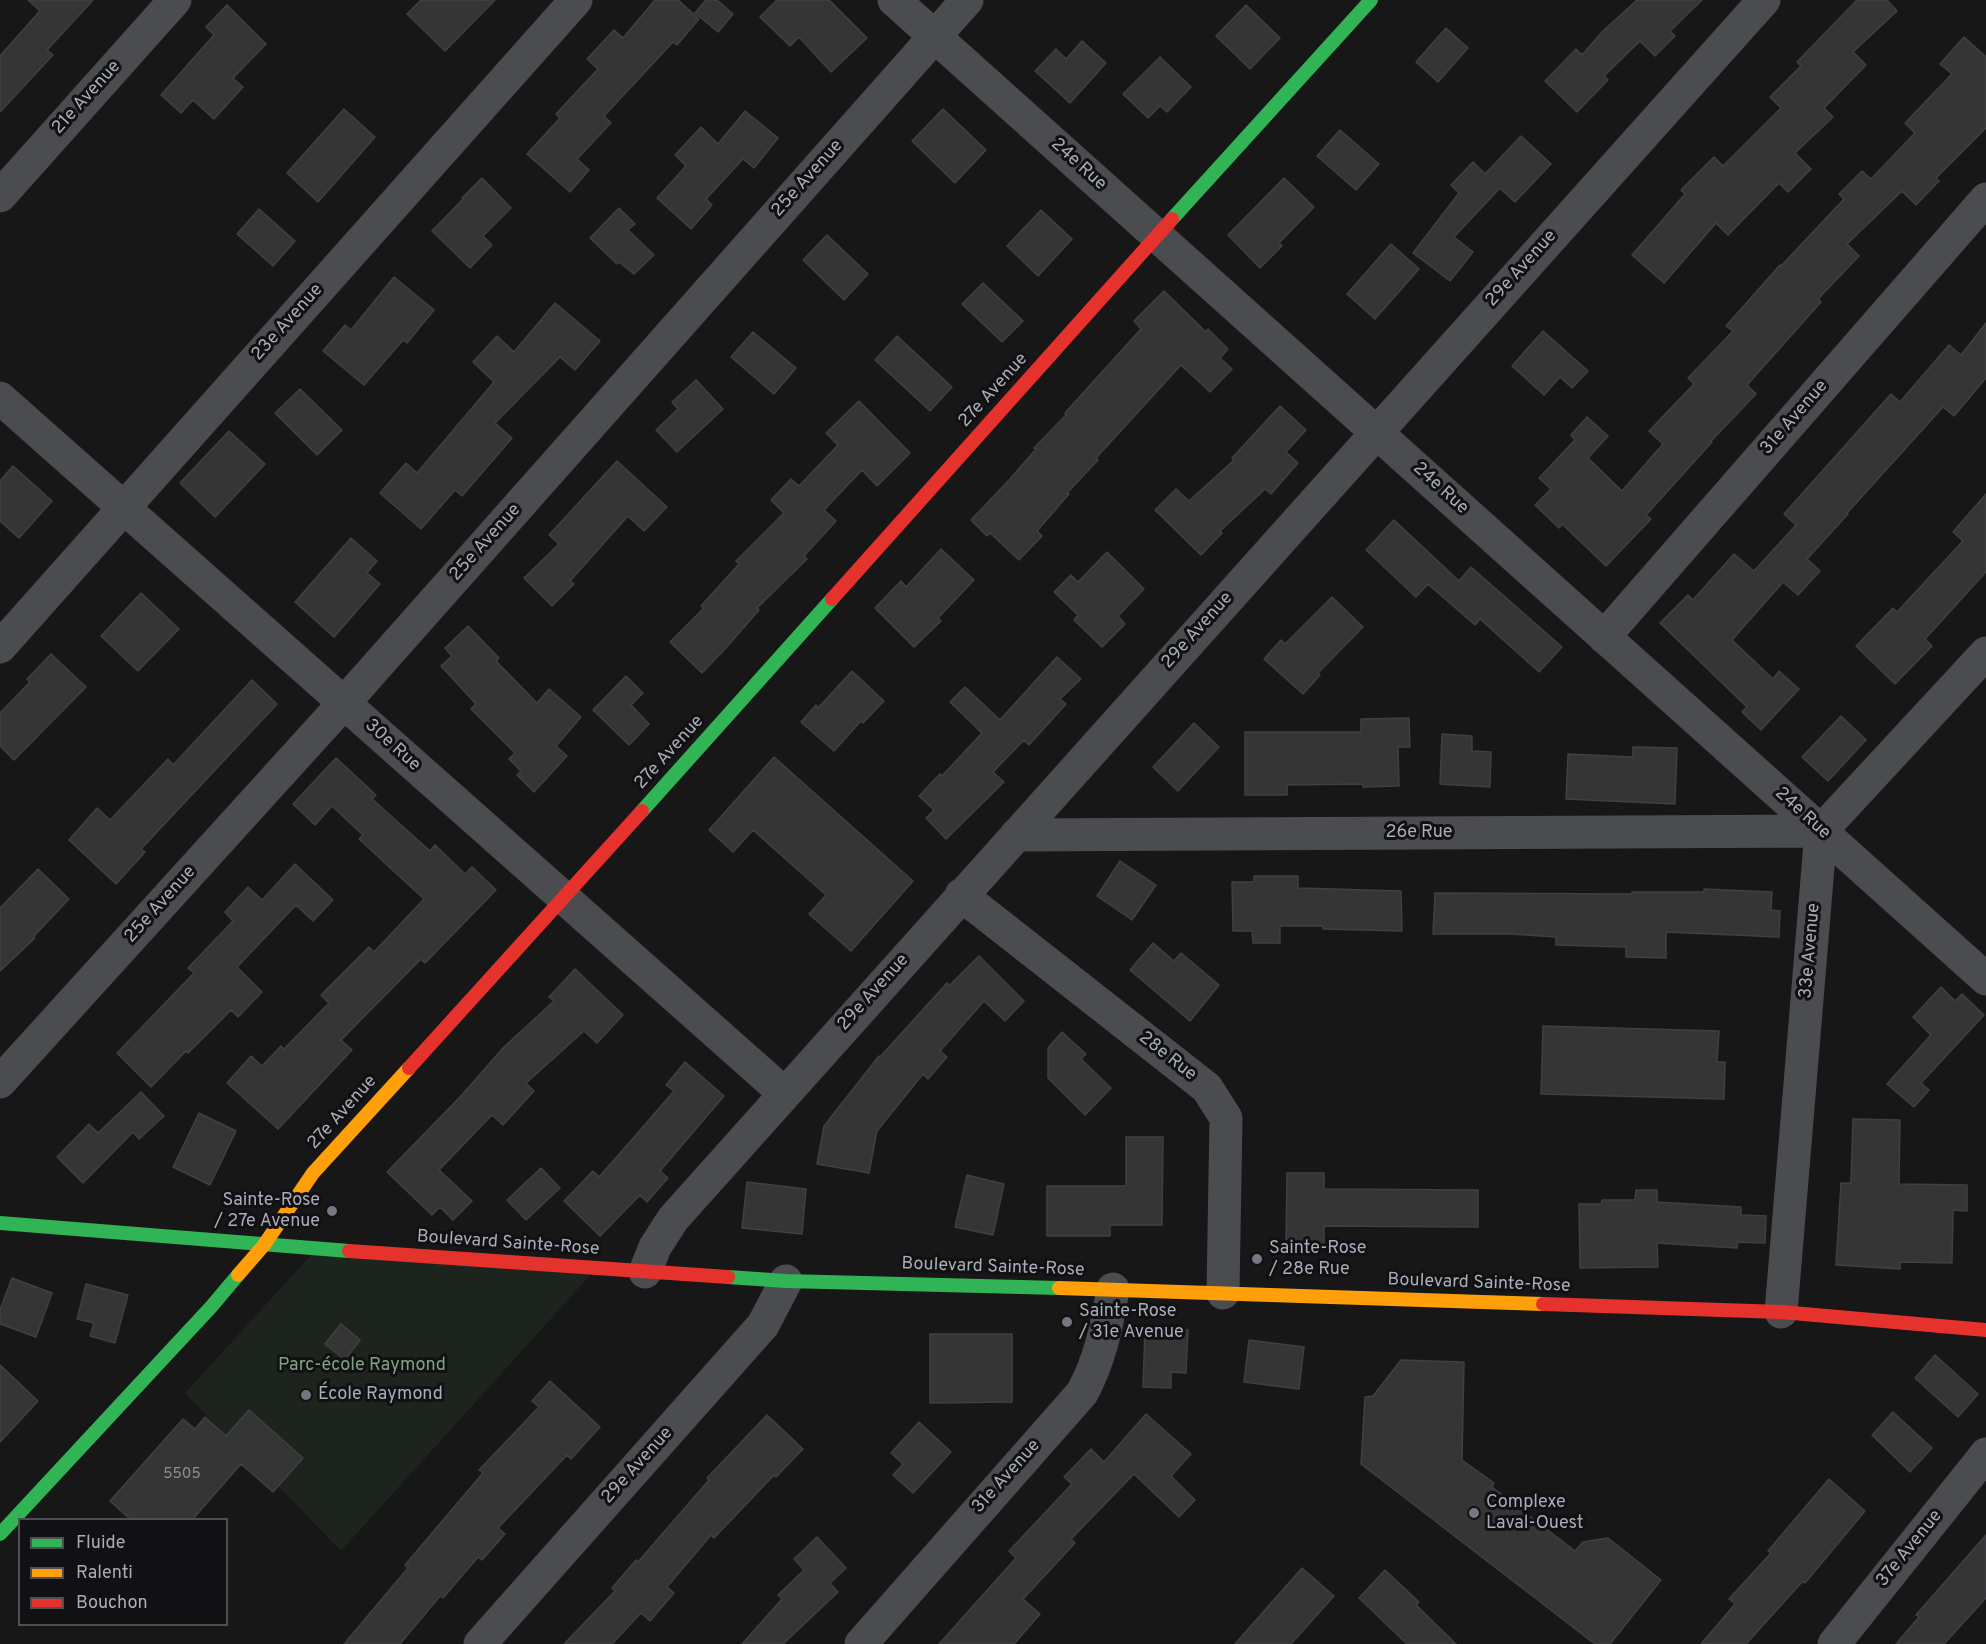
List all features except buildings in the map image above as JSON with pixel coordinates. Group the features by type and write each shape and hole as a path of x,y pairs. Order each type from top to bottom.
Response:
{"street":[{"name":"21e Avenue","path":"0,196 175,0"},
{"name":"23e Avenue","path":"0,647 576,0"},
{"name":"24e Rue","path":"894,0 1986,979"},
{"name":"25e Avenue","path":"0,1082 344,703 967,0"},
{"name":"27e Avenue","path":"0,1534 211,1306 264,1245 313,1173 564,898 1371,0"},
{"name":"29e Avenue","path":"645,1272 655,1247 673,1219 1764,0"},
{"name":"31e Avenue","path":"1604,637 1986,199"},
{"name":"30e Rue","path":"0,398 784,1093"},
{"path":"1821,831 1986,653"},
{"name":"26e Rue","path":"1016,835 1821,831"},
{"name":"33e Avenue","path":"1781,1312 1821,831"},
{"name":"28e Rue","path":"961,895 1208,1088 1226,1118 1223,1293"},
{"name":"Boulevard Sainte-Rose","path":"0,1223 264,1245 786,1281 1113,1289 1781,1312 1986,1330"},
{"name":"29e Avenue","path":"480,1644 749,1342 763,1325 786,1281"},
{"name":"31e Avenue","path":"861,1644 1082,1393 1099,1354 1108,1322 1113,1289"},
{"name":"37e Avenue","path":"1834,1644 1986,1454"}],"green space":[{"name":"Parc-école Raymond","path":"312,1254 594,1271 341,1551 278,1486 303,1457 249,1410 226,1436 185,1393"}],"traffic: fast":[{"path":"1172,219 1371,0"},
{"path":"642,811 832,599"},
{"path":"0,1223 349,1251"},
{"path":"0,1534 238,1275"},
{"path":"728,1277 786,1281 1059,1288"}],"traffic: slow":[{"path":"238,1275 264,1245 313,1173 409,1068"},
{"path":"1059,1288 1543,1304"}],"traffic: jam":[{"path":"832,599 1172,219"},
{"path":"409,1068 642,811"},
{"path":"349,1251 728,1277"},
{"path":"1543,1304 1781,1312 1986,1330"}],"place":[{"name":"Sainte-Rose / 27e Avenue","path":"332,1211"},
{"name":"Sainte-Rose / 28e Rue","path":"1257,1259"},
{"name":"Sainte-Rose / 31e Avenue","path":"1067,1322"},
{"name":"École Raymond","path":"306,1395"},
{"name":"Complexe Laval-Ouest","path":"1474,1513"}]}
